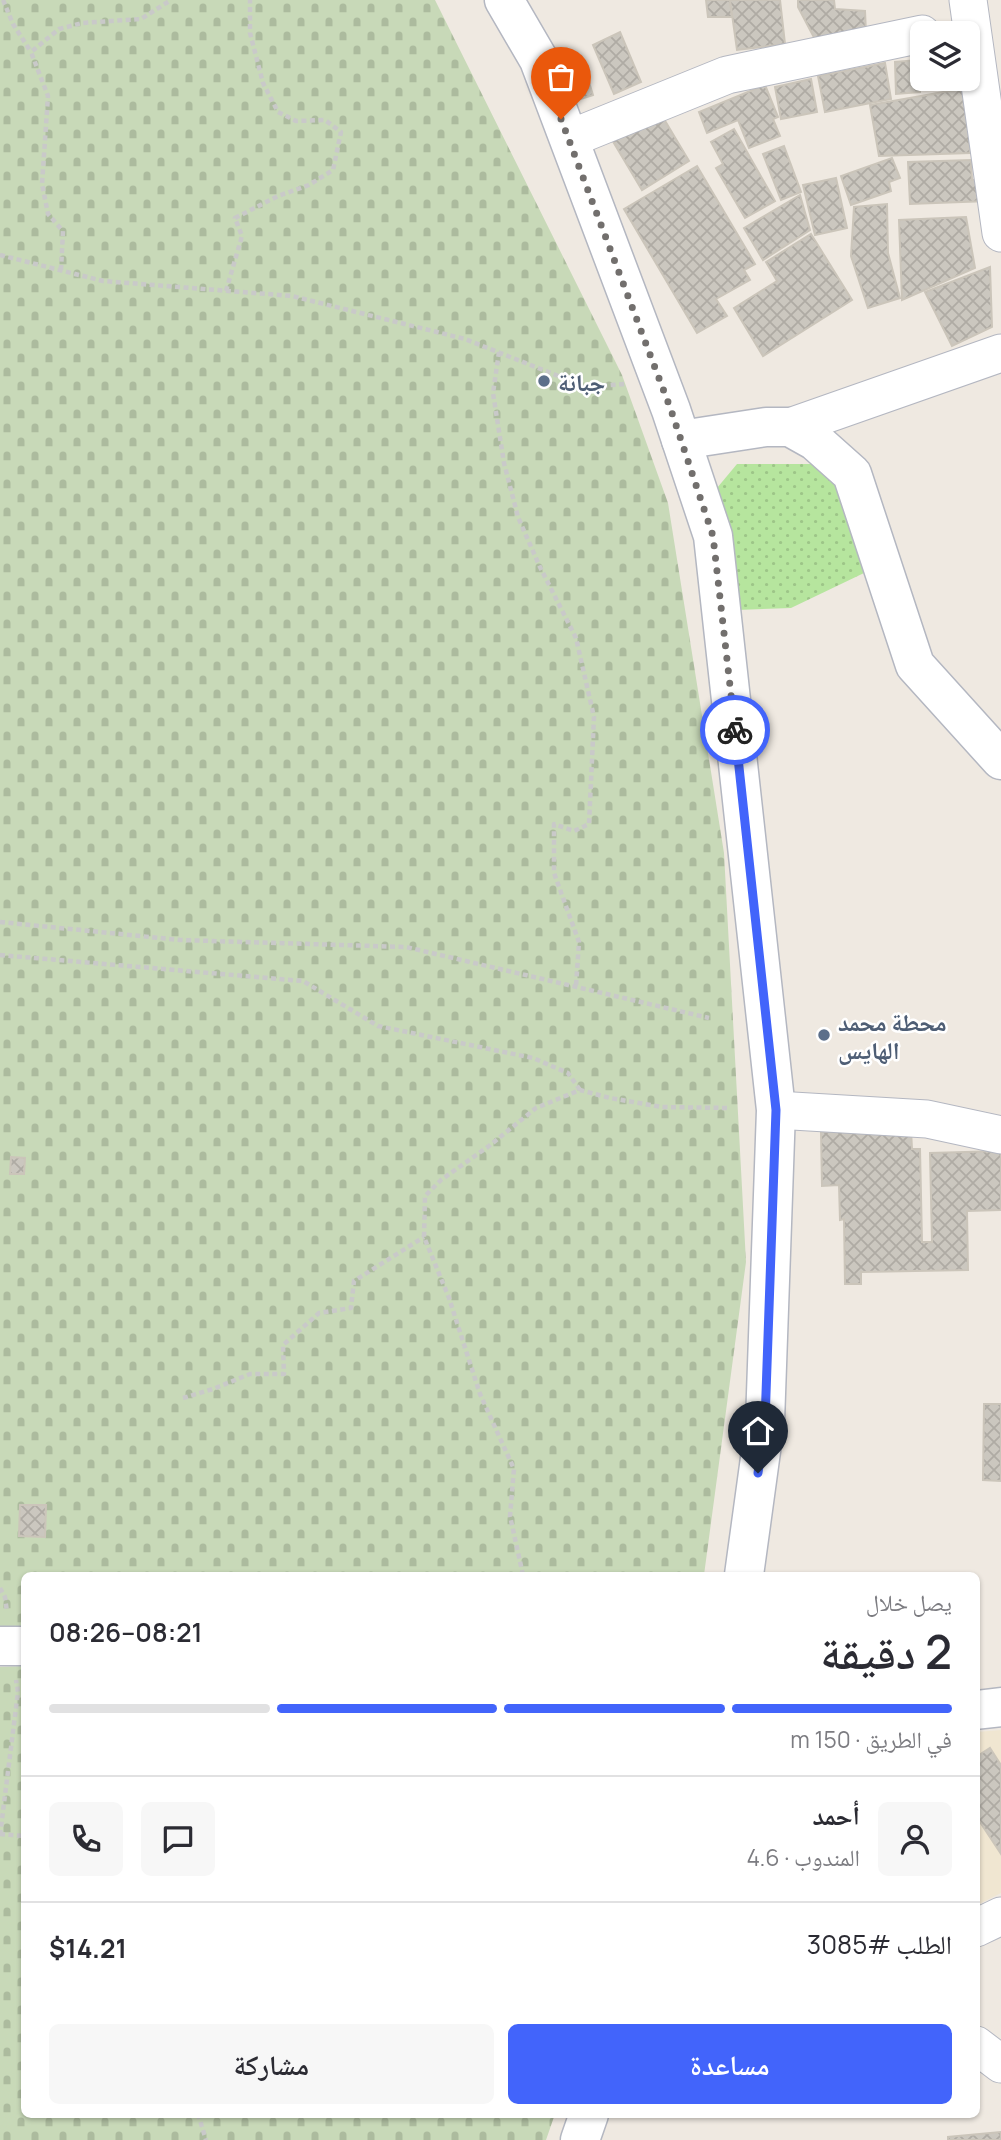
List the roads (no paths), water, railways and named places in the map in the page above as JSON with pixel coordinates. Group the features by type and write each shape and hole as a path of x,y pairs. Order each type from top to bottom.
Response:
{"street":[{"path":"504,0 539,60 661,382 713,536 776,1110 765,1422 744,1572"},
{"path":"961,21 980,14 1001,233"},
{"path":"569,139 727,75 910,37"},
{"path":"681,440 766,427 790,428 1001,353"},
{"path":"790,428 815,441 852,474 915,665 1001,760"},
{"path":"776,1110 927,1119 1001,1135"},
{"path":"980,1710 1001,1707"},
{"path":"980,1926 1001,1916"},
{"path":"980,2048 1001,2064"},
{"path":"580,2140 588,2118"}],"place":[{"name":"جبانة","path":"544,381"},
{"name":"محطة محمد الهايس","path":"824,1035"}]}
